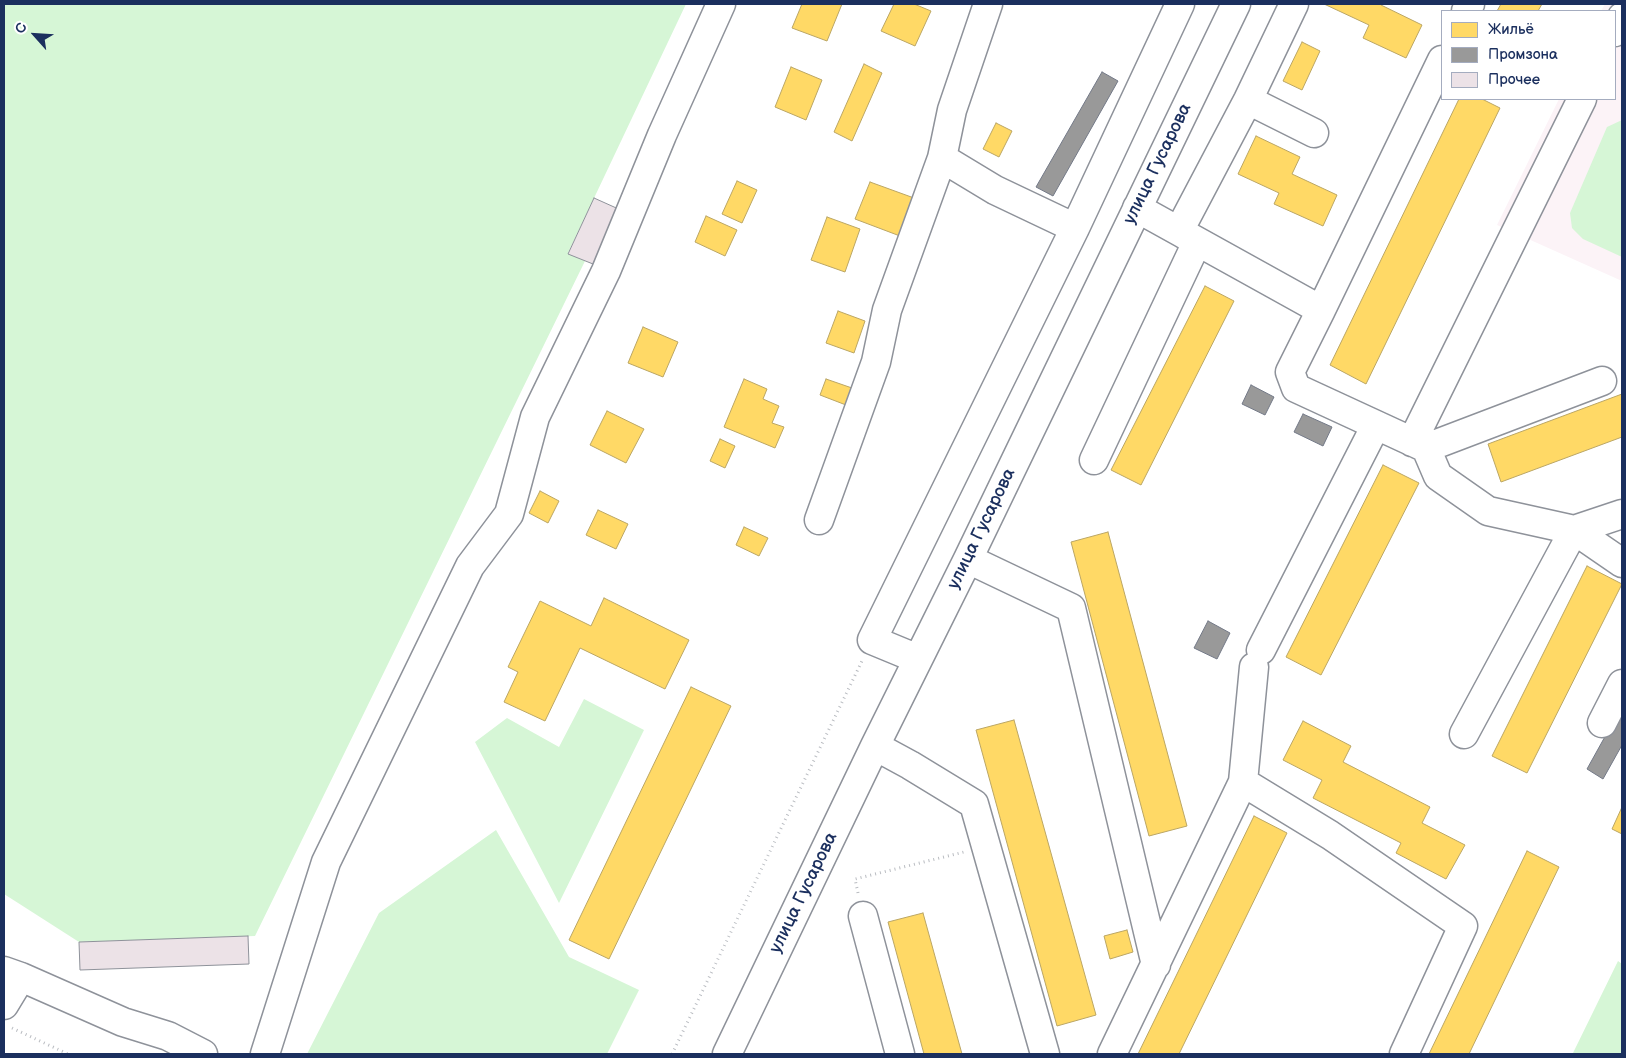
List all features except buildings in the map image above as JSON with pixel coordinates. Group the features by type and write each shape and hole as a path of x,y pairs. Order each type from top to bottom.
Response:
{"street":[{"path":"265,1054 326,862 470,566 509,514 535,417 606,271 662,135 722,4"},
{"path":"819,520 876,362 887,310 942,158 952,110 988,4"},
{"path":"918,659 872,640 1075,228 1180,4"},
{"name":"улица Гусарова","path":"727,1054 1236,4"},
{"path":"1094,460 1248,100 1294,4"},
{"path":"1616,30 1622,17"},
{"path":"1441,62 1290,372 1296,388 1419,445 1438,476 1488,511 1574,530 1622,563"},
{"path":"1248,100 1314,133"},
{"path":"1419,445 1582,100"},
{"path":"942,158 995,190 1075,228"},
{"path":"1137,208 1321,310"},
{"path":"1419,445 1602,381"},
{"path":"1112,1054 1243,782 1258,658 1376,425"},
{"path":"1464,734 1574,530 1622,514"},
{"path":"968,559 1071,608 1156,965"},
{"path":"1602,723 1622,684"},
{"path":"875,746 974,804 1045,1054"},
{"path":"1243,782 1330,835 1463,926 1404,1054"},
{"path":"863,916 900,1054"},
{"path":"4,1005 13,974 115,1019 168,1036 203,1054"}],"path":[{"path":"672,1054 872,640"},
{"path":"855,879 986,847"},
{"path":"4,1023 68,1054"}],"shaded area":[{"path":"1605,4 1622,4 1622,281 1497,225 1559,100 1616,100 1616,10 1602,10"}],"green space":[{"path":"4,4 686,4 568,253 585,261 255,936 79,942 4,894"},
{"path":"1622,120 1622,257 1583,239 1572,228 1570,213 1607,127"},
{"path":"584,699 644,730 559,903 475,742 507,718 559,747"},
{"path":"496,830 569,957 639,990 607,1054 307,1054 379,913"},
{"path":"1618,961 1622,964 1622,1054 1575,1054 1573,1053"}]}
